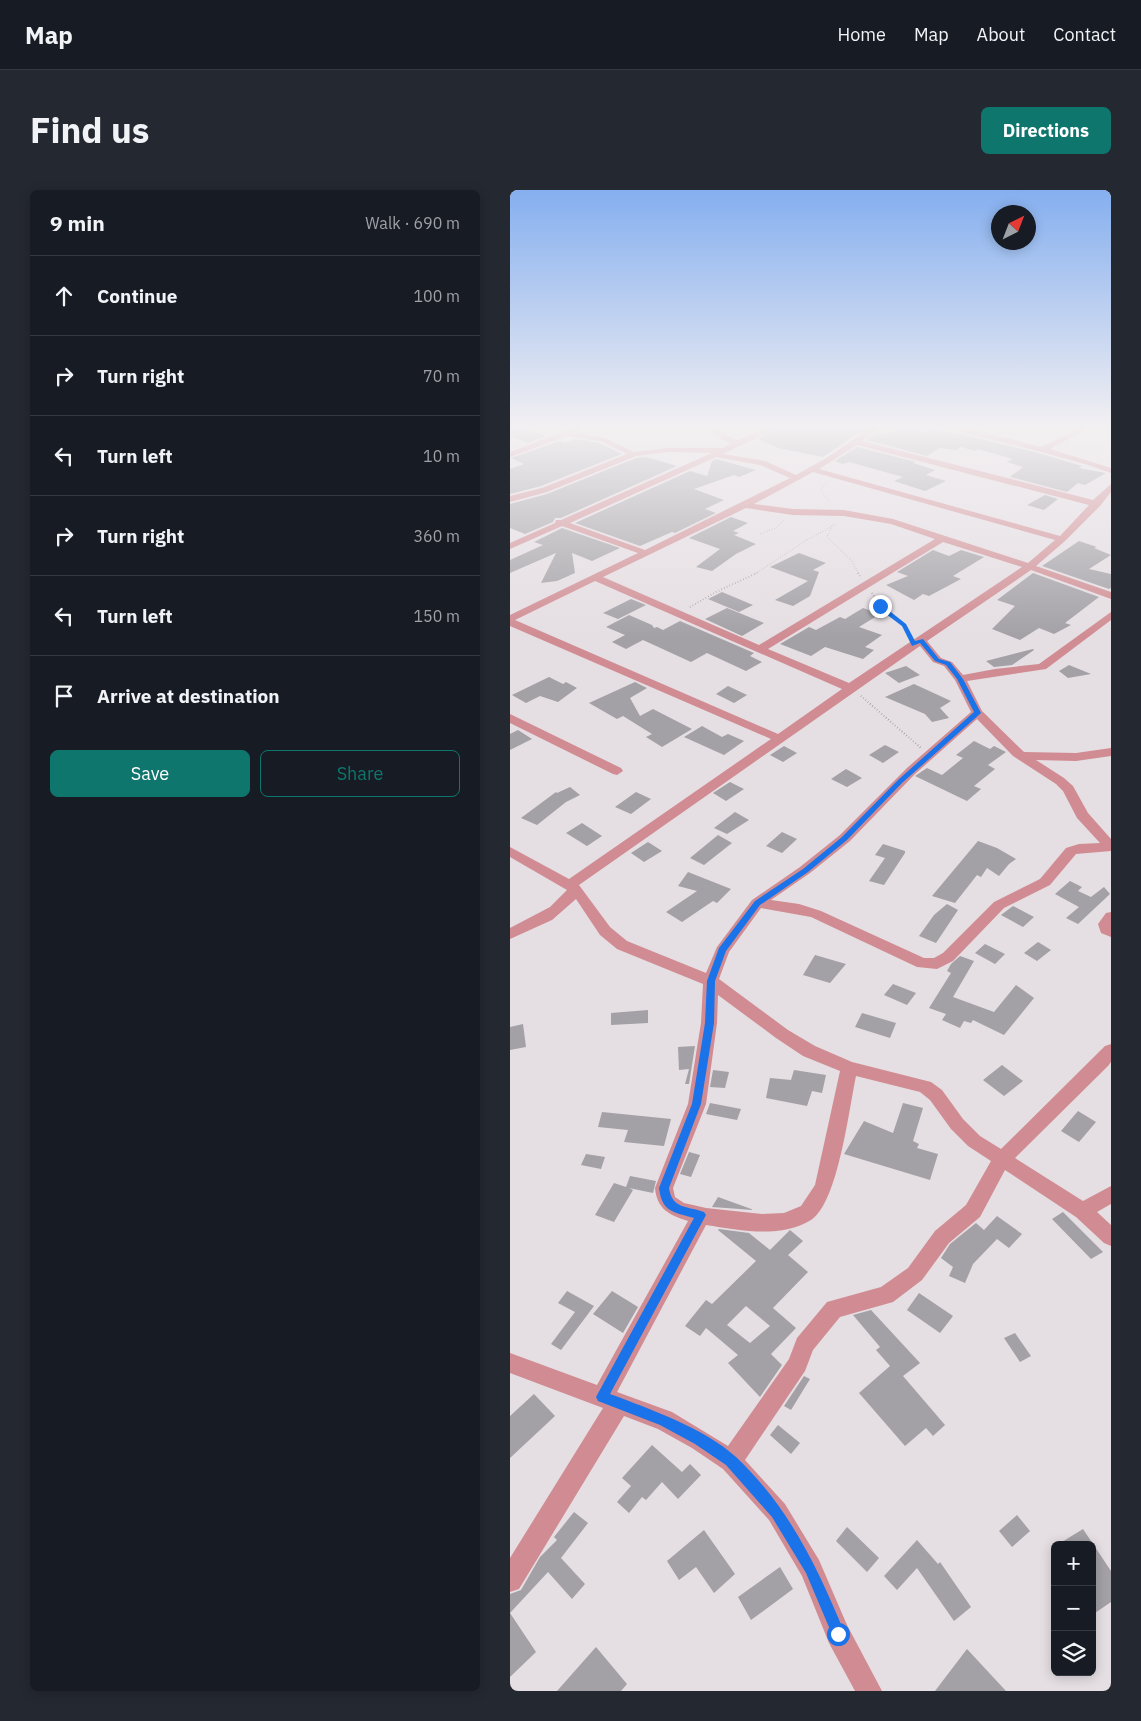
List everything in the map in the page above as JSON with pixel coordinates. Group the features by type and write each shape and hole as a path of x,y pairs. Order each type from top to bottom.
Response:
{"street":[{"path":"510,546 559,522 617,497"},
{"path":"510,621 760,497"},
{"path":"910,497 1062,539"},
{"path":"1070,497 1097,504"},
{"path":"510,934 560,908 568,901 573,887 778,738 917,642 1029,568 1062,539 1103,497"},
{"path":"745,505 798,512 859,515 893,522 1070,580 1111,596"},
{"path":"559,522 646,553"},
{"path":"760,649 942,539"},
{"path":"594,578 850,688"},
{"path":"960,679 995,672 1042,667 1111,615"},
{"path":"510,621 778,738"},
{"path":"917,642 937,660 948,664 960,679 977,713 1010,747 1060,781 1068,789 1082,815 1111,847"},
{"path":"849,1068 824,1186 806,1213 792,1220 772,1223 701,1215 672,1207 666,1200 664,1188 697,1104 707,1041 711,981 722,950 757,903 834,848 900,782 977,713"},
{"path":"510,718 617,771"},
{"path":"1021,756 1076,757 1111,752"},
{"path":"757,903 799,909 816,914 922,963 936,964 948,957 999,905 1045,882 1072,851 1079,848 1111,847"},
{"path":"510,851 573,887 613,939 633,950 711,981 782,1034 809,1051 849,1068 925,1088 936,1095 957,1124 974,1141 1083,1211 1111,1238"},
{"path":"1111,917 1105,924 1106,928 1111,932"},
{"path":"731,1461 798,1364 804,1345 834,1309 886,1296 915,1274 942,1237 972,1211 1002,1160 1108,1059"},
{"path":"1083,1211 1111,1194"},
{"path":"510,1580 611,1400 701,1215"},
{"path":"510,1363 664,1420 700,1440 731,1461 776,1512 810,1568 838,1634 869,1691"}],"path":[{"path":"825,497 832,513"},
{"path":"760,534 776,528 787,517 798,512"},
{"path":"677,614 719,590 752,575 811,536 839,523"},
{"path":"832,526 828,534 829,540 852,561 865,586 873,594 880,606 904,625 917,642"},
{"path":"850,688 867,700 928,756"}],"building":[{"path":"536,497 608,497 561,518 555,518 553,522 525,534 510,528 510,504"},
{"path":"632,497 716,497 724,500 705,509 716,513 675,533 672,532 640,546 575,523"},
{"path":"1041,497 1058,499 1044,510 1027,505"},
{"path":"731,517 748,523 733,531 739,533 734,535 756,544 736,554 712,571 696,567 720,549 689,538"},
{"path":"562,528 620,548 592,561 572,553 575,573 557,581 541,583 556,553 510,573 510,560 543,545 534,542"},
{"path":"1079,541 1097,547 1094,548 1111,555 1089,569 1111,574 1111,588 1109,589 1042,566"},
{"path":"933,550 949,556 961,550 984,557 953,576 961,579 929,596 923,594 914,600 886,585 908,576 897,572"},
{"path":"799,553 826,563 813,570 819,572 810,596 793,606 775,600 808,581 770,567"},
{"path":"1033,573 1099,597 1065,623 1071,625 1054,634 1039,628 1020,640 992,629 1015,606 997,600"},
{"path":"722,592 753,605 739,612 708,599"},
{"path":"631,599 646,605 618,619 603,613"},
{"path":"727,608 764,623 742,636 705,619"},
{"path":"863,608 880,614 859,627 882,635 865,647 874,650 863,659 825,647 811,656 780,644 809,627 816,630 840,617 845,619"},
{"path":"629,615 652,625 654,628 657,627 663,630 680,621 754,653 750,656 762,662 746,671 707,653 691,662 643,640 626,649 612,642 625,635 606,627"},
{"path":"1033,649 1012,665 994,667 986,661"},
{"path":"1069,665 1091,674 1068,678 1059,671"},
{"path":"906,666 920,675 899,683 885,673"},
{"path":"549,677 563,684 566,682 577,688 558,702 540,696 526,703 512,695"},
{"path":"635,682 647,688 630,698 640,716 653,709 692,729 662,747 646,737 652,734 623,716 617,719 589,703"},
{"path":"914,684 951,701 940,708 949,718 932,722 925,714 885,697"},
{"path":"728,686 747,695 734,703 716,694"},
{"path":"702,726 722,737 728,734 744,741 724,755 684,737"},
{"path":"518,730 532,739 510,750 510,734"},
{"path":"974,741 990,749 994,746 1006,752 988,765 995,769 974,786 981,789 967,801 915,776 927,768 942,775 963,758 956,755"},
{"path":"885,745 899,752 883,763 869,755"},
{"path":"784,746 797,753 783,762 770,755"},
{"path":"846,769 862,778 847,787 831,779"},
{"path":"730,782 744,789 726,801 713,793"},
{"path":"570,787 580,795 566,802 537,825 521,818 556,792"},
{"path":"636,792 651,799 631,814 615,807"},
{"path":"735,812 749,820 727,834 714,828"},
{"path":"582,823 602,836 587,846 566,833"},
{"path":"782,832 797,839 782,853 766,846"},
{"path":"718,835 732,843 704,865 690,858"},
{"path":"978,841 997,848 1016,859 999,876 987,868 981,877 977,875 955,903 932,896"},
{"path":"648,842 662,851 644,862 631,853"},
{"path":"883,844 905,851 884,885 869,881 885,858 875,855"},
{"path":"688,872 731,889 717,903 713,901 682,922 666,912 697,891 678,886"},
{"path":"1070,881 1082,887 1078,891 1091,897 1104,887 1110,894 1078,924 1066,918 1079,907 1055,894"},
{"path":"947,904 958,910 936,943 919,936 934,915"},
{"path":"1013,906 1034,917 1023,927 1001,915"},
{"path":"1038,942 1051,950 1037,961 1024,953"},
{"path":"985,944 1005,954 995,964 975,953"},
{"path":"815,955 846,964 830,983 803,975"},
{"path":"960,956 974,961 953,997 994,1012 1016,985 1034,998 1004,1035 973,1020 971,1023 964,1021 960,1028 942,1020 946,1014 929,1008 951,973 947,971 951,964"},
{"path":"893,984 916,993 907,1005 884,995"},
{"path":"648,1010 648,1023 611,1025 611,1013"},
{"path":"862,1013 896,1023 890,1038 855,1027"},
{"path":"523,1024 526,1047 510,1050 510,1027"},
{"path":"695,1046 689,1084 685,1084 689,1069 679,1070 678,1047"},
{"path":"1002,1065 1023,1081 1004,1096 983,1080"},
{"path":"713,1070 729,1072 725,1088 710,1087"},
{"path":"794,1070 826,1075 822,1093 812,1091 807,1106 766,1098 770,1078 791,1080"},
{"path":"710,1103 741,1109 737,1120 706,1114"},
{"path":"903,1103 923,1108 913,1141 919,1144 917,1148 938,1154 930,1180 844,1154 864,1121 893,1133"},
{"path":"1078,1111 1096,1122 1079,1142 1061,1131"},
{"path":"602,1112 671,1119 664,1146 624,1142 628,1130 598,1127"},
{"path":"689,1152 700,1155 691,1177 680,1174"},
{"path":"586,1154 605,1157 601,1169 581,1165"},
{"path":"630,1176 656,1181 653,1193 629,1188 633,1190 614,1222 595,1215 614,1183 626,1187"},
{"path":"718,1197 754,1210 712,1207"},
{"path":"1063,1212 1103,1252 1091,1259 1052,1219"},
{"path":"997,1216 1022,1234 1009,1248 997,1239 973,1264 965,1283 949,1276 953,1267 941,1258 950,1244 976,1223 984,1230"},
{"path":"718,1230 749,1233 770,1250 790,1230 803,1241 788,1255 808,1272 773,1308 796,1328 771,1354 782,1365 760,1397 728,1363 738,1355 706,1328 700,1336 685,1326 706,1300 712,1304 756,1261","holes":["746,1306 770,1326 750,1343 727,1325"]},
{"path":"567,1291 594,1306 561,1350 551,1344 575,1312 558,1303"},
{"path":"612,1291 638,1307 623,1333 593,1314"},
{"path":"919,1293 953,1316 940,1333 907,1310"},
{"path":"871,1310 920,1363 903,1376 945,1425 933,1436 926,1428 905,1446 859,1393 890,1366 876,1350 880,1347 853,1315"},
{"path":"1015,1333 1031,1356 1020,1362 1004,1338"},
{"path":"804,1376 810,1379 791,1410 784,1406"},
{"path":"534,1394 555,1416 510,1458 510,1416"},
{"path":"778,1425 800,1443 791,1454 770,1435"},
{"path":"652,1445 682,1472 690,1464 701,1475 678,1499 662,1482 646,1500 642,1497 629,1513 617,1502 631,1486 622,1478"},
{"path":"574,1512 588,1523 561,1558 585,1584 572,1599 548,1572 510,1613 510,1594 521,1590 540,1557 557,1540 554,1537"},
{"path":"1017,1515 1030,1531 1012,1547 999,1531"},
{"path":"847,1527 879,1558 867,1572 836,1541"},
{"path":"1083,1529 1091,1541 1064,1541"},
{"path":"704,1530 735,1574 714,1593 696,1567 679,1580 667,1561"},
{"path":"917,1540 938,1564 940,1562 971,1607 954,1621 917,1568 897,1590 884,1576"},
{"path":"1096,1548 1111,1571 1111,1602 1096,1612"},
{"path":"780,1567 793,1589 751,1620 738,1597"},
{"path":"510,1613 536,1652 510,1677"},
{"path":"596,1647 627,1684 621,1691 557,1691"},
{"path":"967,1649 1006,1691 935,1691"}],"route":[{"path":"838,1634 810,1568 776,1512 731,1461 700,1440 664,1420 602,1397 701,1215 672,1207 666,1200 664,1188 697,1104 709,1023 711,981 722,950 757,903 834,848 911,771 977,713 960,679 948,664 937,660 921,640 914,644 910,633 904,625 880,606"}]}
